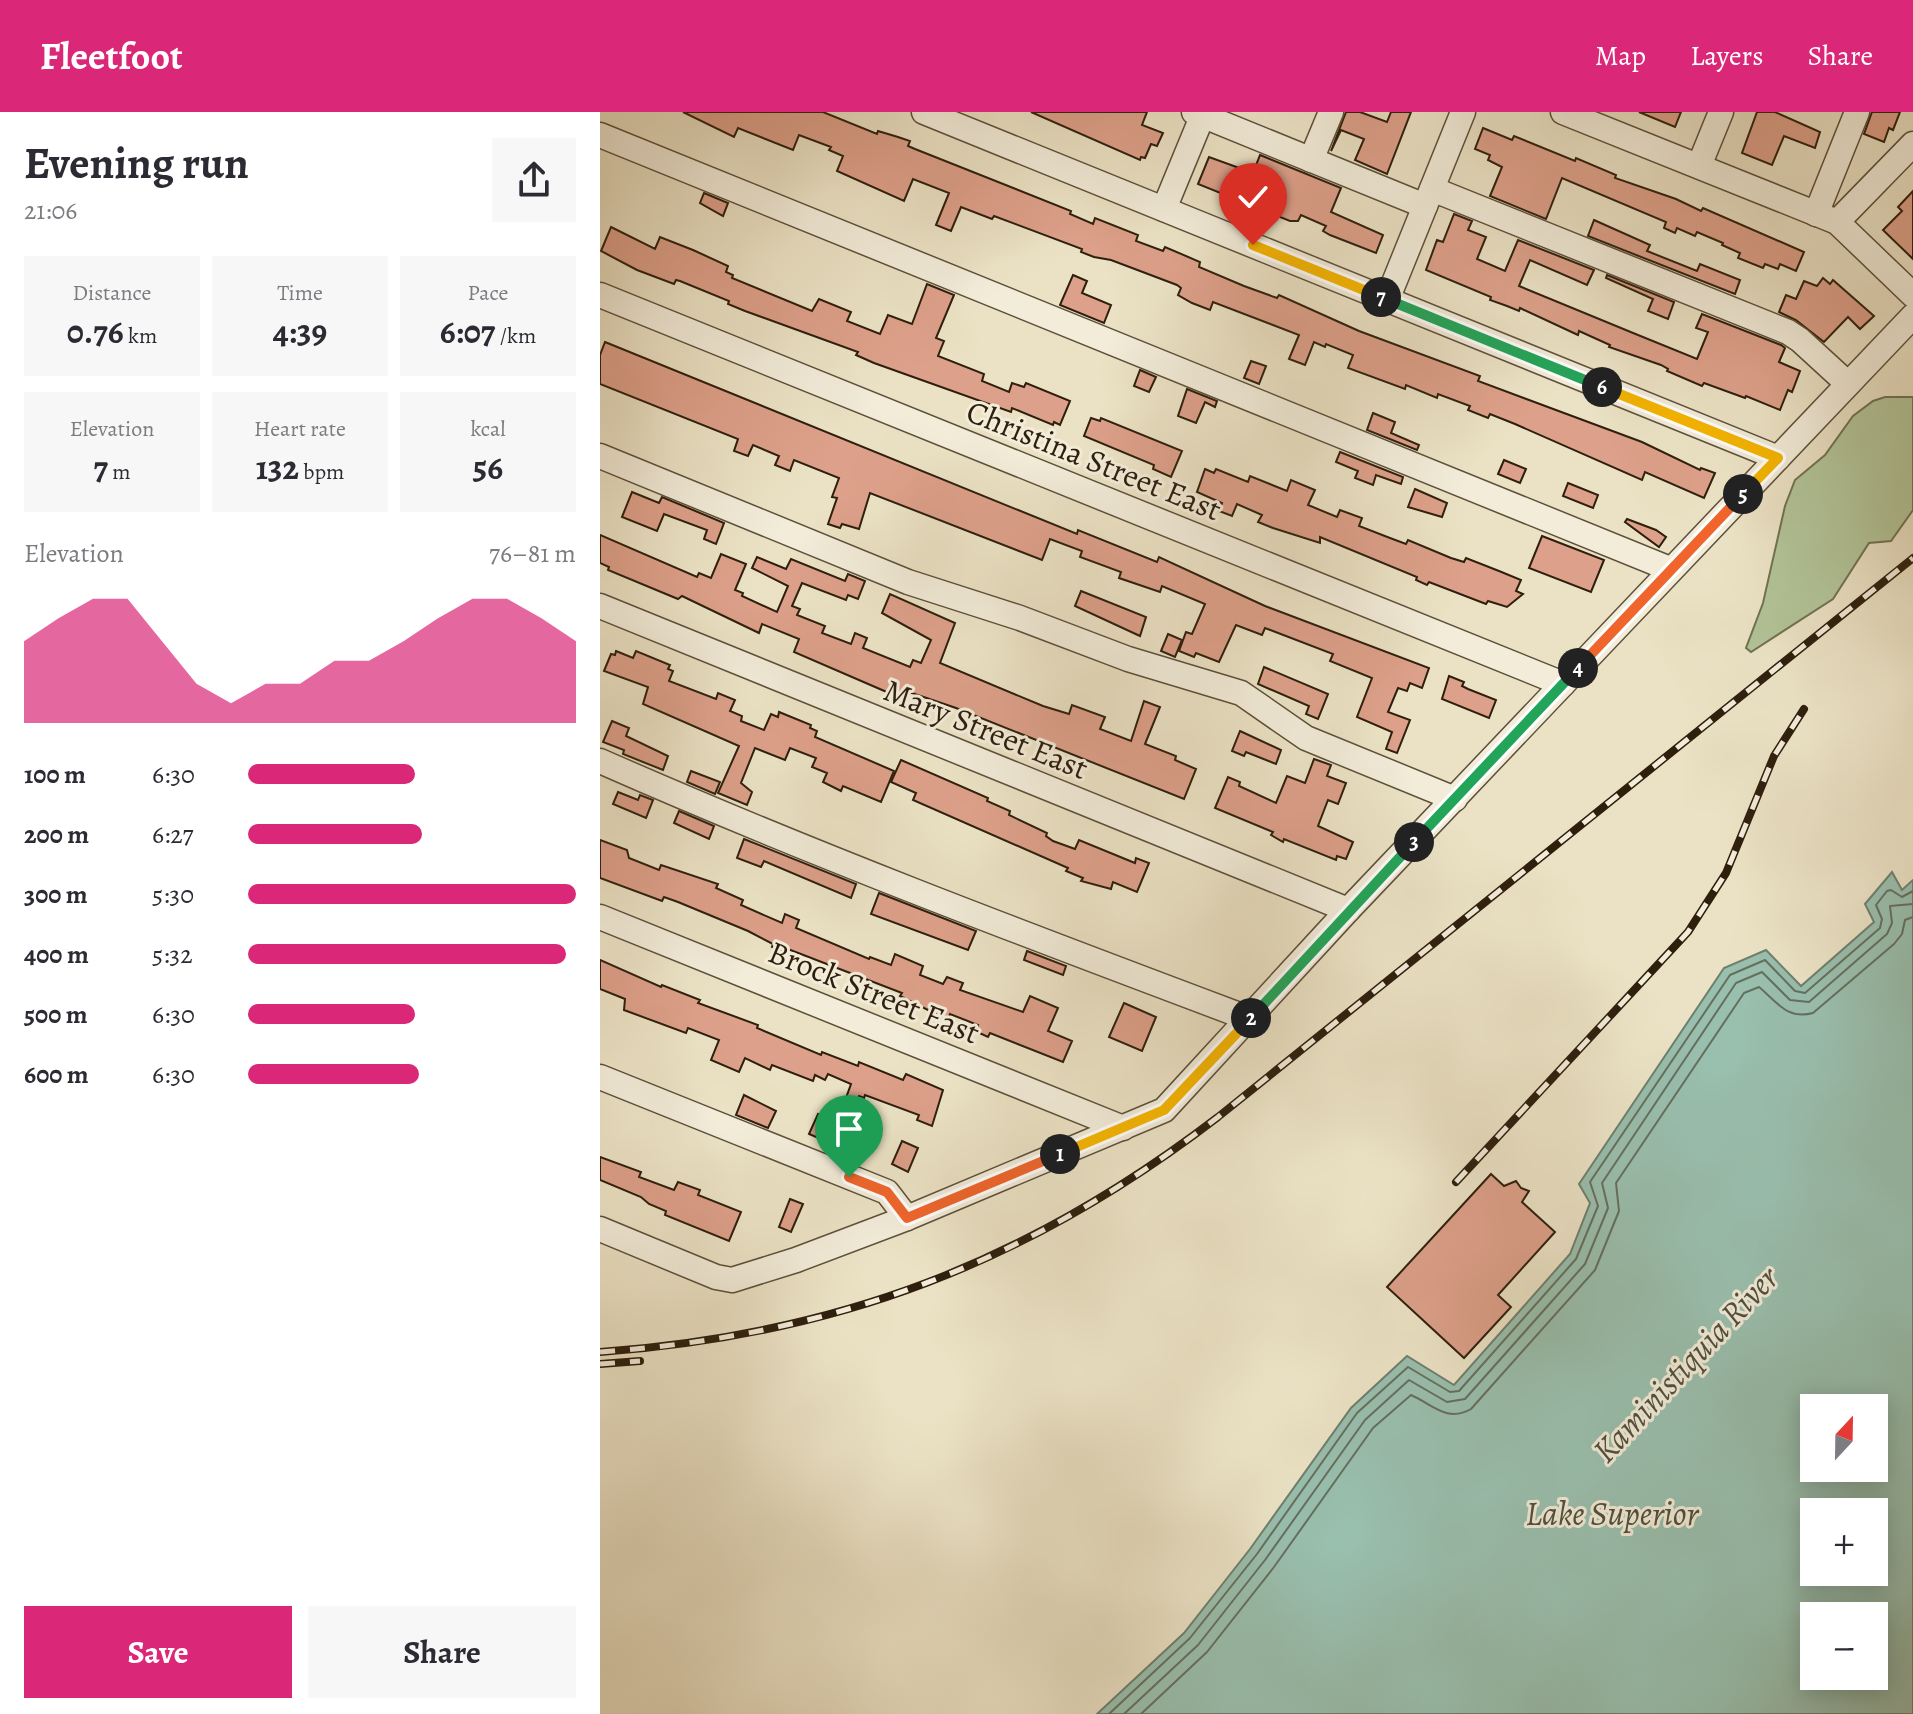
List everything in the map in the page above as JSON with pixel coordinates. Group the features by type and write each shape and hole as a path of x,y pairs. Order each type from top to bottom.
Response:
{"street":[{"path":"924,112 959,119 1164,209 1778,458"},
{"path":"1311,160 1331,112"},
{"path":"1387,300 1463,112"},
{"path":"1699,166 1721,112"},
{"path":"1827,218 1857,112"},
{"path":"1164,209 1200,113 1311,160 1428,197 1788,332 1809,347 1848,384"},
{"path":"1580,115 1827,218 1913,295"},
{"path":"600,135 1670,569"},
{"path":"1827,218 1913,144"},
{"name":"Christina Street East","path":"600,295 1563,684"},
{"path":"600,1229 716,1277 732,1280 796,1260 907,1218 1164,1110 1348,910 1913,316"},
{"path":"600,456 908,582 1020,618 1128,659 1241,693 1306,738 1455,799"},
{"name":"Mary Street East","path":"600,606 1348,910"},
{"path":"600,761 703,806 1250,1019"},
{"name":"Brock Street East","path":"600,917 1123,1128"},
{"path":"600,1077 887,1192 907,1218"}],"shaded area":[{"path":"1885,397 1913,397 1913,510 1891,541 1869,543 1833,599 1751,652 1746,648 1763,603 1785,506 1795,480 1825,455 1853,416 1873,401"}],"water":[{"name":"Lake Superior","path":"1892,872 1902,890 1913,880 1913,1714 1097,1714 1184,1633 1250,1549 1351,1408 1407,1356 1454,1385 1570,1254 1590,1203 1579,1184 1724,968 1766,950 1801,986 1874,922 1865,904"}],"building":[{"path":"683,112 823,112 877,134 878,131 910,141 908,146 1071,211 1070,214 1093,224 1095,218 1138,235 1136,241 1163,251 1165,247 1200,262 1199,267 1244,286 1277,298 1279,295 1359,331 1480,376 1478,381 1642,442 1700,470 1715,473 1704,498 1645,472 1642,480 1515,424 1490,414 1488,418 1468,410 1470,406 1438,394 1437,398 1406,385 1405,389 1348,368 1353,355 1326,344 1325,347 1314,342 1305,365 1289,359 1299,335 1213,302 1210,310 1192,303 1178,295 1181,288 1177,285 1111,260 1094,257 1081,252 1082,249 994,216 992,219 961,207 951,231 936,225 949,193 913,179 904,201 837,171 843,156 829,150 831,147 799,135 793,150 738,128 734,137"},
{"path":"1031,112 1147,112 1142,125 1163,133 1157,146 1151,144 1145,158 1141,157 1140,160"},
{"path":"1346,112 1360,112 1387,122 1391,112 1411,112 1387,174 1355,160 1364,139 1341,130 1331,151"},
{"path":"1639,112 1681,112 1675,127"},
{"path":"1757,112 1775,112 1820,132 1815,148 1784,136 1772,165 1742,153"},
{"path":"1872,112 1900,112 1884,142 1864,134"},
{"path":"1483,128 1512,140 1514,136 1575,161 1576,158 1616,175 1615,178 1701,211 1703,208 1804,252 1796,271 1780,264 1778,269 1765,264 1763,268 1738,258 1740,253 1723,243 1697,232 1695,236 1677,228 1675,233 1664,228 1666,222 1562,178 1546,219 1490,196 1502,167 1488,160 1490,155 1475,149"},
{"path":"1260,155 1341,188 1331,212 1383,235 1376,253 1330,235 1323,231 1326,226 1301,215 1298,221 1290,221 1198,184 1209,157 1253,173"},
{"path":"1913,191 1913,259 1883,230 1902,211 1898,207"},
{"path":"704,193 728,203 723,216 700,203"},
{"path":"1454,214 1472,221 1468,230 1486,237 1477,259 1505,271 1518,240 1594,270 1587,285 1530,260 1519,286 1697,359 1708,332 1696,328 1702,314 1781,345 1785,348 1779,362 1800,371 1792,392 1788,390 1780,410 1704,383 1702,386 1667,371 1661,365 1609,347 1579,331 1578,335 1520,308 1519,311 1490,300 1491,297 1426,270 1437,240 1443,242"},
{"path":"1594,220 1650,245 1647,251 1697,271 1700,264 1740,280 1735,294 1588,236"},
{"path":"611,227 655,249 660,237 693,250 728,266 726,272 733,275 732,278 812,311 819,299 851,312 847,321 880,334 888,315 912,324 927,284 954,295 936,338 944,341 938,356 984,374 982,381 1009,392 1012,383 1024,387 1026,383 1070,401 1060,425 1054,422 1053,425 1012,408 1011,412 874,363 856,355 858,352 745,311 680,281 676,280 674,284 637,270 601,251"},
{"path":"1073,275 1087,281 1082,293 1111,305 1104,323 1060,305"},
{"path":"1607,275 1674,302 1668,319 1648,311 1653,299 1606,278"},
{"path":"1823,278 1830,284 1833,280 1874,316 1860,329 1848,317 1824,342 1796,320 1779,312 1786,295 1796,299 1804,281 1817,286"},
{"path":"605,342 1077,534 1078,530 1157,562 1159,557 1265,606 1429,668 1422,688 1410,683 1407,691 1398,688 1388,712 1410,720 1397,753 1386,749 1392,732 1357,717 1372,678 1330,661 1333,654 1265,628 1262,635 1236,625 1219,662 1196,653 1194,657 1179,651 1186,632 1192,634 1205,604 1162,586 1160,592 1119,578 1121,572 1080,557 1082,551 1050,539 1042,560 870,493 859,529 828,524 837,498 832,497 839,478 794,460 790,471 775,465 779,456 753,445 748,456 734,451 738,439 600,384 600,355"},
{"path":"1251,361 1266,366 1259,384 1244,378"},
{"path":"1140,370 1156,377 1149,392 1134,386"},
{"path":"1187,389 1217,401 1215,407 1205,402 1196,423 1178,416"},
{"path":"1373,413 1395,422 1391,433 1419,445 1417,450 1367,430"},
{"path":"1091,418 1100,421 1101,418 1182,451 1171,477 1153,469 1154,465 1084,436"},
{"path":"1340,452 1403,477 1401,484 1376,475 1373,485 1355,478 1358,471 1336,462"},
{"path":"1504,460 1526,469 1520,483 1498,474"},
{"path":"1205,469 1214,473 1216,469 1248,482 1250,476 1287,491 1291,480 1315,490 1308,505 1337,517 1340,510 1362,518 1359,526 1390,538 1406,544 1408,540 1464,562 1466,558 1521,580 1516,591 1523,594 1507,607 1488,601 1486,604 1429,582 1427,585 1416,580 1417,577 1320,537 1320,543 1258,522 1262,515 1237,504 1232,516 1219,511 1222,503 1197,492"},
{"path":"1568,483 1598,495 1593,508 1563,496"},
{"path":"1415,489 1447,503 1442,517 1408,507"},
{"path":"632,492 659,503 662,497 724,523 716,544 704,539 707,530 664,514 657,531 622,517"},
{"path":"1627,519 1666,537 1659,547 1625,522"},
{"path":"600,535 697,577 699,573 711,578 721,554 746,564 735,590 777,612 788,586 752,568 757,557 786,569 791,559 845,581 848,574 865,581 858,599 848,595 846,600 802,583 792,606 800,609 797,615 825,626 822,633 851,644 855,633 867,638 863,648 910,667 913,660 921,663 931,640 882,613 890,594 955,623 940,663 1043,706 1069,714 1072,705 1105,717 1100,729 1131,741 1144,701 1160,707 1145,744 1176,756 1175,760 1196,769 1184,799 956,708 906,691 904,695 897,692 896,696 794,652 799,639 762,624 759,633 682,596 678,599 608,570 609,567 600,563"},
{"path":"1542,536 1604,560 1591,592 1529,568"},
{"path":"1081,591 1146,617 1140,636 1075,606"},
{"path":"1168,634 1182,640 1175,657 1161,651"},
{"path":"616,651 633,658 636,651 670,665 668,669 673,671 669,681 716,699 718,693 735,700 730,711 742,716 741,721 764,730 771,714 778,717 779,712 811,725 810,728 817,731 815,737 894,771 881,802 843,786 841,791 823,782 827,773 812,767 816,758 790,748 785,760 755,748 741,783 752,792 747,805 718,793 739,746 643,704 648,687 604,671 611,654 615,655"},
{"path":"1264,667 1328,694 1318,719 1306,714 1309,706 1258,684"},
{"path":"1449,676 1464,682 1462,686 1496,700 1489,718 1442,699"},
{"path":"612,721 629,728 626,736 668,756 663,770 623,754 624,750 603,742"},
{"path":"1240,731 1281,750 1276,764 1246,752 1244,756 1232,751"},
{"path":"1314,759 1331,765 1327,776 1346,783 1338,804 1328,800 1318,826 1353,842 1346,859 1337,856 1336,860 1284,839 1283,842 1271,835 1273,832 1215,808 1228,777 1240,782 1239,786 1276,803 1287,776 1305,783"},
{"path":"901,760 988,798 987,801 1010,811 1009,815 1047,833 1046,836 1053,841 1075,849 1079,840 1135,863 1136,858 1149,863 1137,892 1113,882 1111,889 1081,881 1083,878 1066,871 1068,868 913,800 916,793 891,782"},
{"path":"691,771 720,782 715,794 687,782"},
{"path":"618,792 638,800 640,795 653,800 646,818 613,804"},
{"path":"679,811 714,826 709,839 674,823"},
{"path":"744,839 856,884 851,898 764,861 761,867 737,858"},
{"path":"600,840 627,850 629,858 659,870 661,865 718,884 716,888 743,900 741,905 782,923 785,914 799,920 796,928 869,959 891,965 895,954 923,966 920,975 943,984 947,977 963,983 960,990 1023,1012 1030,996 1058,1008 1048,1031 1072,1041 1063,1062 990,1033 988,1037 975,1031 978,1025 950,1014 948,1020 900,996 902,993 788,949 786,953 748,931 678,902 664,897 662,901 600,878"},
{"path":"879,893 976,931 968,950 871,914"},
{"path":"1027,951 1066,966 1063,975 1024,960"},
{"path":"600,960 661,987 700,1000 698,1003 758,1025 757,1028 821,1055 822,1052 858,1066 859,1062 903,1080 906,1074 943,1090 932,1126 917,1120 919,1115 865,1095 864,1098 859,1096 853,1113 842,1109 851,1084 828,1074 825,1080 815,1075 813,1081 772,1065 770,1070 745,1058 739,1072 711,1060 719,1040 688,1028 686,1033 624,1010 625,999 600,989"},
{"path":"1124,1003 1156,1017 1142,1051 1109,1037"},
{"path":"744,1095 776,1111 768,1128 736,1115"},
{"path":"818,1114 831,1120 823,1140 809,1134"},
{"path":"855,1136 870,1142 864,1158 849,1152"},
{"path":"902,1141 918,1148 908,1172 892,1164"},
{"path":"600,1157 641,1172 639,1177 674,1190 678,1182 700,1190 698,1195 741,1212 729,1241 665,1215 666,1211 641,1197 600,1180"},
{"path":"1491,1174 1504,1186 1516,1181 1521,1188 1529,1191 1522,1202 1555,1232 1498,1295 1511,1307 1464,1358 1387,1287"},
{"path":"790,1199 803,1204 791,1232 779,1227"}],"railway":[{"path":"600,1352 687,1343 770,1328 850,1308 927,1282 1002,1251 1075,1212 1147,1168 1218,1117 1913,558"},
{"path":"1456,1182 1688,932 1726,873 1774,756 1804,709"},
{"path":"600,1364 640,1361"}],"route":[{"path":"849,1177 887,1192 907,1218 1164,1110 1348,910 1778,458 1253,245"}],"water label":[{"name":"Kaministiquia River","path":"1685,1364"}]}
